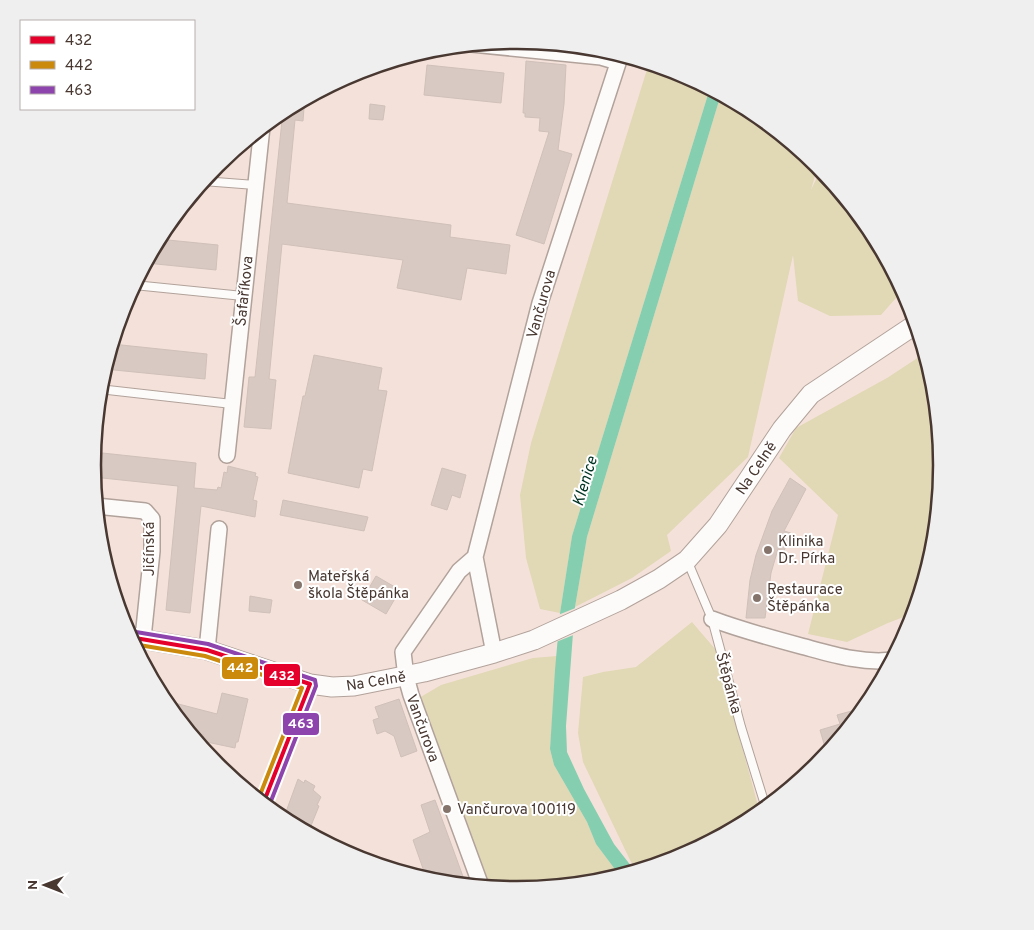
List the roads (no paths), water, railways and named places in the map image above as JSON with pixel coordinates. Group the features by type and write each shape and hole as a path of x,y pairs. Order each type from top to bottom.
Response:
{"street":[{"path":"524,49 594,56"},
{"name":"Vančurova","path":"494,653 475,557 540,303 619,62"},
{"name":"Šafaříkova","path":"226,455 261,137"},
{"name":"Na Celně","path":"139,639 207,650 310,684 332,687 354,686 406,677 534,640 596,612 659,579 687,560 718,525 782,429 811,394 910,328"},
{"name":"Jičínská","path":"103,507 145,511 152,519 152,551 137,634"},
{"path":"207,650 219,529"},
{"name":"Vančurova","path":"475,557 459,571 403,652 406,677 479,879"},
{"path":"712,619 742,630 842,656 871,662 884,661"},
{"path":"267,797 310,684"}],"lane":[{"path":"214,181 256,185"},
{"path":"142,286 243,296"},
{"path":"108,390 232,404"},
{"name":"Štěpánka","path":"687,560 712,619 741,727 763,800"}],"place":[{"name":"Klinika Dr. Pírka","path":"768,550"},
{"name":"Mateřská škola Štěpánka","path":"298,585"},
{"name":"Restaurace Štěpánka","path":"757,598"},
{"name":"Vančurova 100119","path":"447,809"}],"water label":[{"name":"Klenice","path":"584,481"}]}
